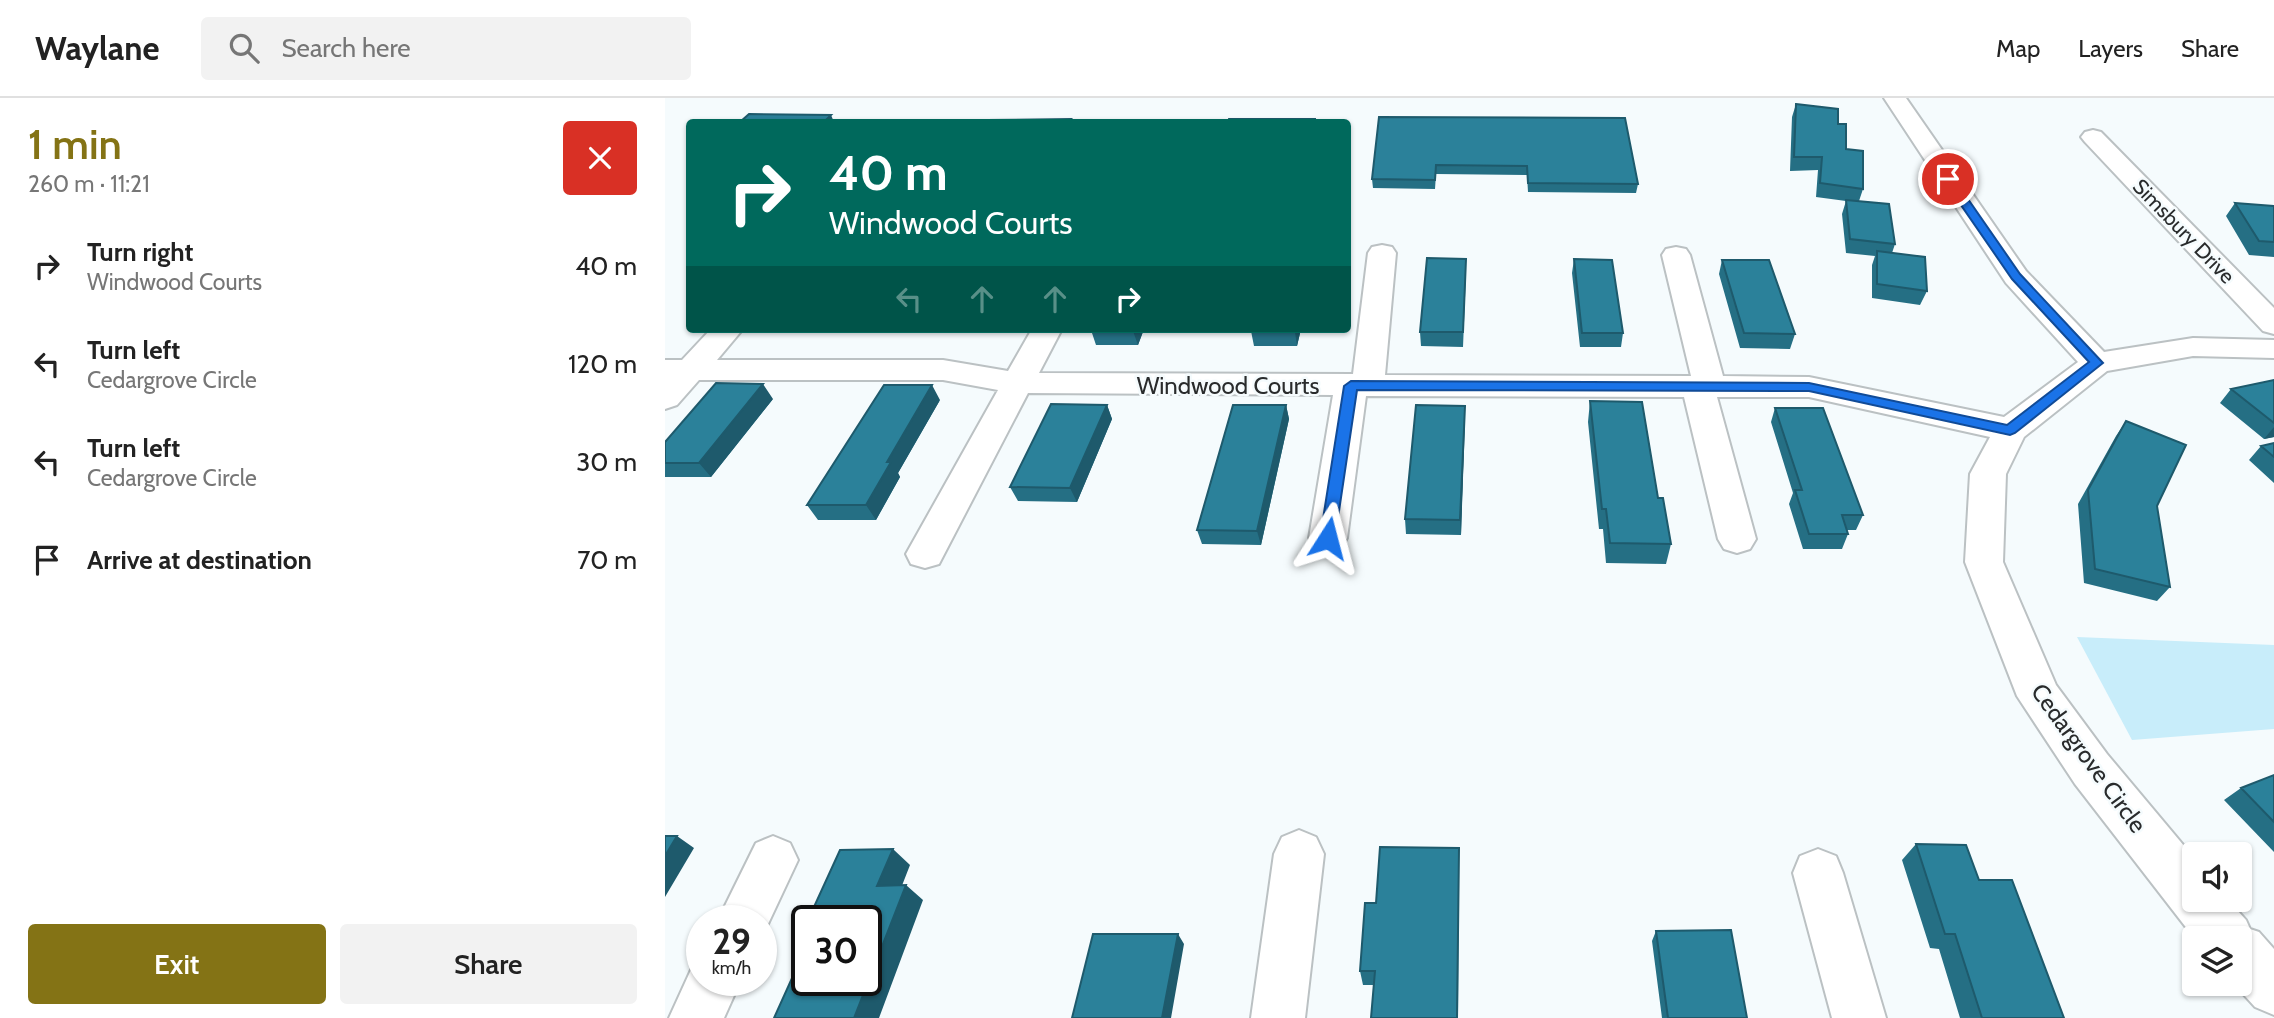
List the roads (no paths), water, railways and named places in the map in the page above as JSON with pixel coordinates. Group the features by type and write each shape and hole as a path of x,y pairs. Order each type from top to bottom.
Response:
{"street":[{"path":"1895,98 2016,276 2097,363 2193,347 2274,349"},
{"name":"Simsbury Drive","path":"2093,137 2274,326"},
{"path":"1328,538 1359,386 1382,253"},
{"path":"1677,255 1737,539"},
{"path":"665,398 678,370 723,333"},
{"path":"925,554 1045,333"},
{"name":"Cedargrove Circle","path":"2097,363 2010,430 1988,474 1984,562 2039,696 2091,769 2182,883"},
{"name":"Windwood Courts","path":"678,370 943,370 1018,383 1809,387 2010,430"},
{"path":"1278,1018 1299,854"},
{"path":"751,905 773,860"},
{"path":"1818,873 1859,1018"},
{"name":"Cedargrove Circle","path":"2206,912 2218,926"},
{"path":"2252,964 2274,988"},
{"path":"696,1018 707,996"}]}
